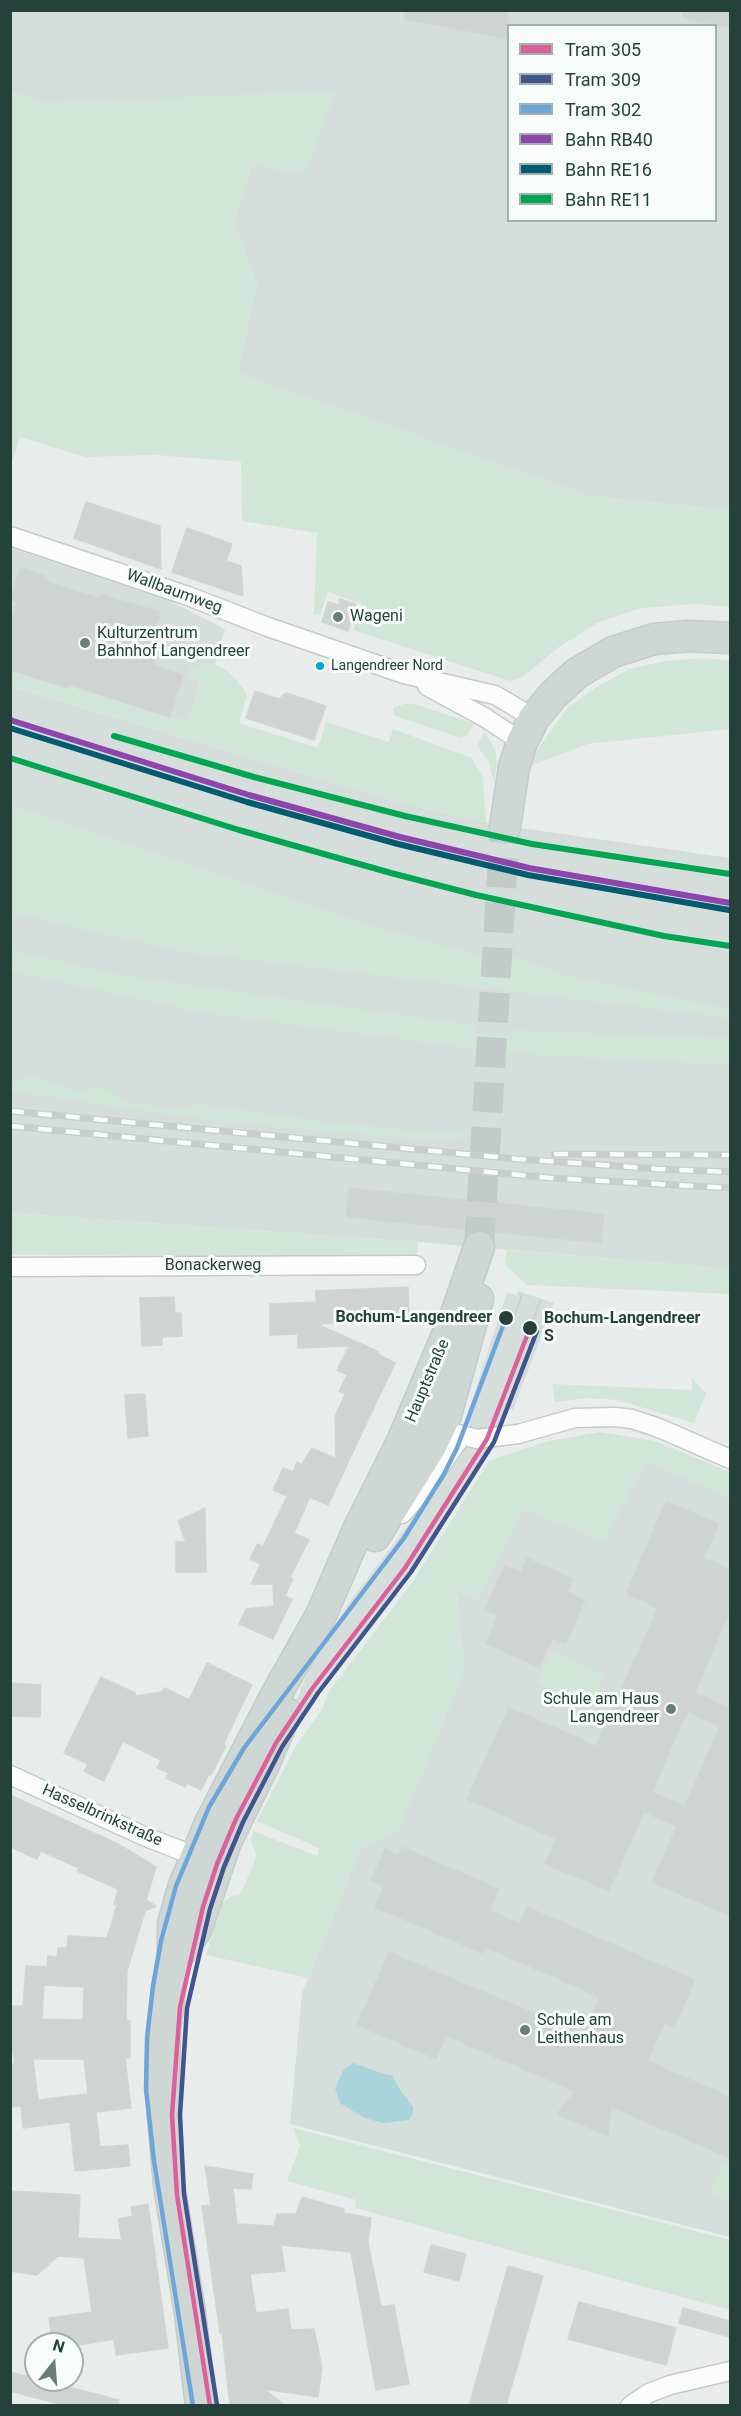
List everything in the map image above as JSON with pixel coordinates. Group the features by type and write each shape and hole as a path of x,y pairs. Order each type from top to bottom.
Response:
{"main road":[{"path":"505,826 510,789 528,730 554,694 577,673 613,652 662,638 696,636 730,638"},
{"name":"Hauptstraße","path":"331,1596 377,1533 437,1429"},
{"name":"Hauptstraße","path":"201,2406 190,2313 170,2185 163,2116 165,2031 173,1963 196,1930 206,1860 256,1732 305,1647 331,1596 357,1532 437,1429"}],"street":[{"name":"Wallbaumweg","path":"10,536 188,596 268,627 405,674 495,695 528,730"},
{"name":"Wallbaumweg","path":"405,674 484,717 528,730"},
{"name":"Bonackerweg","path":"10,1267 416,1265"},
{"path":"437,1429 487,1438 518,1434 575,1418 615,1417 632,1419 659,1428 730,1459"},
{"name":"Hasselbrinkstraße","path":"10,1775 146,1837 206,1860"},
{"path":"630,2406 649,2393 670,2385 730,2371"}],"shaded area":[{"path":"11,11 730,11 730,510 589,496 237,373 257,285 234,222 252,164 304,174 43,103 11,92"},
{"name":"Kulturzentrum Bahnhof Langendreer","path":"11,548 168,600 225,629 215,665 197,665 200,682 188,722 11,670"},
{"path":"10,686 401,803 486,823 730,858 730,1269 418,1242 11,1213"},
{"path":"518,1291 554,1303 513,1410 506,1408 488,1450 414,1565 312,1699 288,1736 283,1734 312,1661 322,1650 348,1604 458,1454 470,1424 466,1419 507,1292 517,1295"},
{"path":"647,1462 730,1474 730,2237 290,2124 302,1993 360,1850 398,1831 464,1671 457,1592 477,1600 524,1509"}],"green space":[{"path":"336,91 304,174 252,165 234,222 257,285 237,373 589,496 730,510 730,607 696,604 642,608 597,623 559,647 524,676 510,681 353,630 362,604 328,592 320,615 314,614 317,533 242,521 241,462 155,455 85,457 20,437 11,466 11,92 43,103"},
{"path":"705,658 730,661 730,729 588,744 530,766 540,746 567,709 595,688 629,669 664,661"},
{"path":"197,665 215,665 226,670 236,679 247,695 239,723 318,748 326,722 389,742 393,729 472,758 483,778 486,823 401,803 11,686 10,670 68,688 69,685 187,722 200,683 187,678 190,668"},
{"path":"404,704 415,704 474,724 466,736 461,738 393,715 393,708"},
{"path":"484,731 495,749 497,764 494,784 489,762 477,746"},
{"path":"11,805 368,925 480,955 480,962 514,964 515,957 566,976 730,1009 730,1018 184,952 11,913"},
{"path":"11,950 124,976 475,1025 475,1031 508,1035 509,1030 730,1039 730,1063 689,1063 507,1053 197,1012 11,971"},
{"path":"30,1076 77,1091 94,1087 108,1089 126,1102 188,1110 196,1104 327,1122 407,1130 462,1132 462,1138 403,1138 220,1122 11,1091 11,1079 20,1082"},
{"path":"10,1213 418,1242 417,1257 11,1255"},
{"path":"507,1250 730,1269 730,1294 527,1285 505,1265"},
{"path":"692,1378 706,1394 694,1423 617,1400 586,1398 555,1402 552,1384 692,1390"},
{"path":"600,1432 655,1441 730,1472 730,1499 647,1462 604,1541 524,1510 477,1600 457,1593 464,1671 398,1832 360,1850 308,1978 206,1955 221,1905 232,1896 240,1895 257,1856 251,1841 253,1831 317,1856 319,1848 257,1821 296,1746 323,1708 327,1694 411,1584 489,1461 544,1442"},
{"path":"551,1651 604,1675 590,1706 537,1683"},
{"path":"293,2128 730,2240 730,2310 355,2208 356,2200 287,2181 300,2146"},
{"path":"723,2163 730,2166 730,2201 710,2194"}],"water":[{"path":"353,2063 392,2075 413,2107 413,2114 409,2120 384,2123 364,2118 340,2103 335,2088 344,2069"}],"building":[{"path":"405,10 508,10 507,39 405,19"},
{"path":"683,10 730,10 730,28 717,24 682,18"},
{"path":"86,502 160,526 161,569 74,538"},
{"path":"187,528 232,544 226,561 241,566 243,596 172,572"},
{"name":"Kulturzentrum Bahnhof Langendreer","path":"20,568 45,576 43,580 99,598 101,594 160,612 155,630 163,632 152,665 183,675 170,717 69,685 68,688 10,670 10,622 17,602 10,599"},
{"name":"Wageni","path":"340,599 356,604 348,631 322,622 328,602 339,605"},
{"path":"255,691 279,699 286,693 326,706 314,740 246,718"},
{"path":"349,1188 604,1214 601,1243 346,1217"},
{"path":"408,1287 409,1320 317,1324 379,1352 378,1354 395,1363 328,1505 310,1497 294,1533 309,1540 290,1578 293,1579 285,1596 292,1599 273,1639 239,1624 246,1609 274,1606 273,1584 251,1584 261,1564 250,1559 257,1544 263,1547 287,1496 273,1490 283,1468 293,1472 297,1462 302,1464 312,1448 336,1459 335,1417 345,1394 339,1391 347,1375 337,1370 349,1346 298,1348 298,1334 270,1335 270,1304 316,1302 316,1291"},
{"path":"174,1297 175,1313 181,1313 182,1336 162,1337 162,1345 142,1346 140,1298"},
{"path":"145,1394 148,1436 128,1438 125,1395"},
{"name":"Schule am Haus Langendreer","path":"666,1501 719,1524 704,1558 730,1569 730,1610 695,1693 728,1707 730,1700 730,1916 652,1882 677,1826 644,1812 609,1891 545,1864 556,1839 467,1799 509,1707 596,1746 658,1608 626,1594","holes":["687,1712 720,1726 685,1806 652,1792"]},
{"path":"205,1508 206,1572 176,1572 176,1542 186,1542 178,1521"},
{"path":"527,1558 573,1579 567,1592 585,1600 566,1644 552,1638 539,1667 486,1644 498,1615 485,1610 505,1565 521,1572"},
{"path":"207,1663 252,1685 223,1745 226,1746 201,1790 187,1783 185,1787 166,1778 169,1773 157,1768 161,1760 123,1741 104,1781 84,1771 88,1764 64,1753 101,1677 135,1693 135,1696 162,1692 165,1688 189,1700"},
{"path":"10,1683 41,1685 40,1717 10,1716"},
{"path":"10,1795 118,1844 156,1867 146,1900 156,1906 145,1911 127,1971 126,2020 130,2021 130,2058 125,2058 131,2108 96,2112 100,2147 128,2145 130,2166 75,2171 70,2122 23,2128 21,2106 10,2107 10,2064 15,2064 10,2036 10,2006 23,2006 26,1966 47,1967 48,1956 57,1957 58,1948 67,1948 68,1936 107,1938 117,1905 114,1904 118,1889 77,1871 79,1868 41,1851 37,1859 10,1847","holes":["44,1985 84,1987 83,2020 42,2019","33,2059 84,2059 88,2094 38,2100"]},
{"name":"Schule am Leithenhaus","path":"402,1847 499,1889 490,1911 520,1923 527,1907 695,1980 674,2027 664,2023 648,2061 730,2097 730,2158 611,2107 608,2136 557,2114 575,2091 446,2036 436,2059 357,2025 389,1952 584,2034 600,1997 485,1947 482,1953 375,1907 384,1885 371,1880 385,1849 398,1855"},
{"path":"205,2166 253,2174 251,2189 233,2188 237,2224 274,2226 277,2214 296,2214 302,2197 344,2209 344,2213 371,2218 368,2243 381,2307 394,2305 409,2384 376,2390 351,2252 281,2245 285,2271 250,2274 256,2313 288,2309 291,2330 314,2329 322,2368 318,2397 264,2389 286,2406 230,2406 222,2332 220,2333 202,2206 211,2205"},
{"path":"10,2191 80,2195 78,2238 122,2240 118,2219 133,2216 131,2207 148,2204 168,2348 116,2355 114,2339 84,2344 84,2332 51,2332 49,2318 92,2312 84,2258 58,2256 37,2275 10,2271"},
{"path":"431,2245 466,2254 459,2281 424,2272"},
{"path":"508,2266 543,2276 506,2406 469,2406"},
{"path":"579,2302 676,2328 666,2365 568,2339"},
{"path":"683,2308 730,2321 730,2337 679,2323"},
{"path":"10,2372 24,2376 24,2392 84,2391 119,2400 118,2406 67,2406 10,2391"}],"tunnel":[{"path":"479,1247 505,827"}],"tram line":[{"path":"513,1321 522,1295"},
{"path":"530,1328 541,1300"},
{"name":"302","path":"193,2406 154,2161 146,2089 147,2038 153,1986 161,1941 176,1886 209,1807 244,1748 404,1538 444,1474 457,1448 506,1318"},
{"name":"305","path":"210,2406 177,2195 172,2115 180,2007 203,1907 217,1864 236,1819 276,1743 312,1689 405,1568 487,1439 530,1328"},
{"name":"309","path":"217,2405 184,2194 180,2115 187,2008 210,1909 224,1867 243,1822 282,1747 318,1693 411,1572 494,1442 537,1331"}],"railway":[{"path":"10,1111 518,1159 730,1172"},
{"path":"10,1126 551,1178 730,1188"},
{"path":"554,1154 730,1155"}],"rail line":[{"name":"RB40","path":"10,720 249,795 400,837 529,868 730,903"},
{"name":"RE16","path":"10,728 247,802 398,844 528,875 729,910"},
{"name":"RE11","path":"114,736 254,777 405,816 532,844 730,874"},
{"name":"RE11","path":"10,758 239,830 391,873 476,895 664,936 730,946"}],"place":[{"name":"Wageni","path":"338,617"},
{"name":"Kulturzentrum Bahnhof Langendreer","path":"85,643"},
{"name":"Langendreer Nord","path":"320,666"},
{"name":"Bochum-Langendreer","path":"506,1318"},
{"name":"Bochum-Langendreer S","path":"530,1328"},
{"name":"Schule am Haus Langendreer","path":"671,1709"},
{"name":"Schule am Leithenhaus","path":"525,2030"}]}
